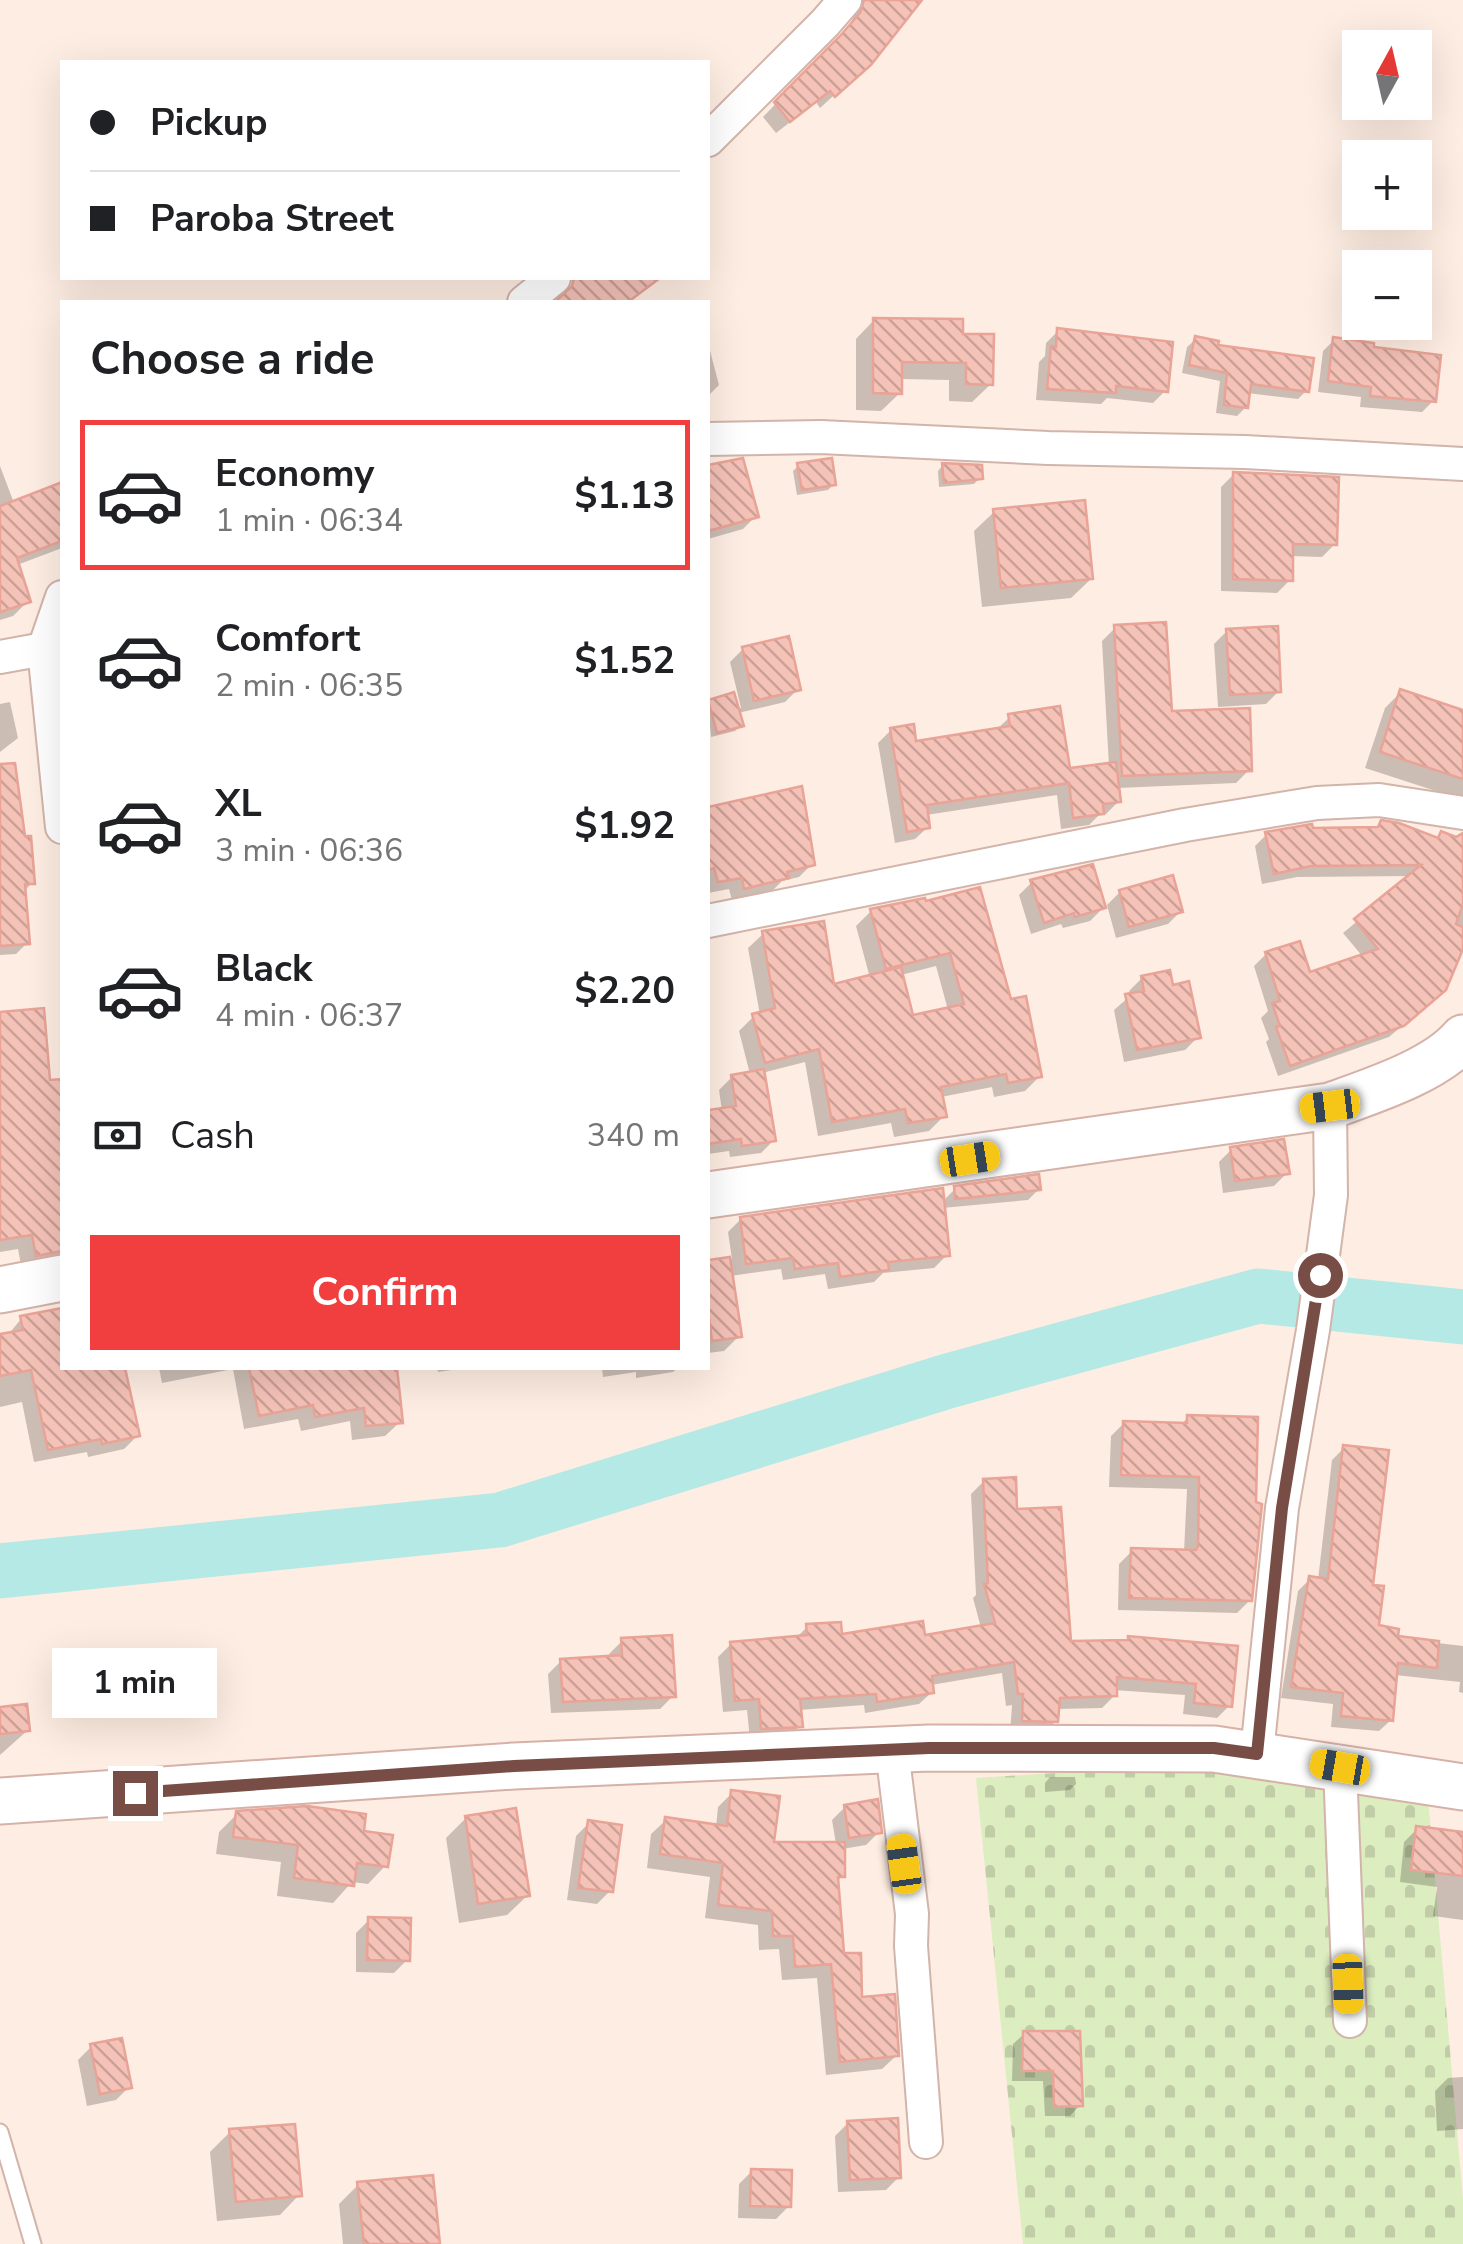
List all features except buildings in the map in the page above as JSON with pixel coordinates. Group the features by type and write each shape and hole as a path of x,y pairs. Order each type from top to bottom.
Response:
{"street":[{"path":"710,138 845,0"},
{"path":"526,300 552,280"},
{"path":"710,439 821,437 1463,464"},
{"path":"59,776 44,648 60,603"},
{"path":"0,657 44,648"},
{"path":"710,920 1185,824 1318,802 1379,800 1463,813"},
{"path":"710,1195 1330,1106 1391,1084 1454,1048 1463,1038"},
{"path":"1257,1754 1282,1508 1313,1330 1331,1194 1330,1106"},
{"path":"0,1290 60,1278"},
{"path":"0,1800 514,1766 892,1750 1214,1748 1463,1787"},
{"path":"892,1750 912,1914 926,2142"},
{"path":"1340,1767 1350,2021"}],"lane":[{"path":"0,2132 34,2244"}],"green space":[{"path":"1211,1763 1428,1799 1463,2200 1463,2244 1023,2244 976,1778"}],"waterway":[{"path":"0,1571 500,1520 948,1381 1258,1296 1463,1317"}],"route":[{"path":"135,1793 514,1766 929,1748 1214,1748 1257,1754 1282,1508 1320,1275"}]}
